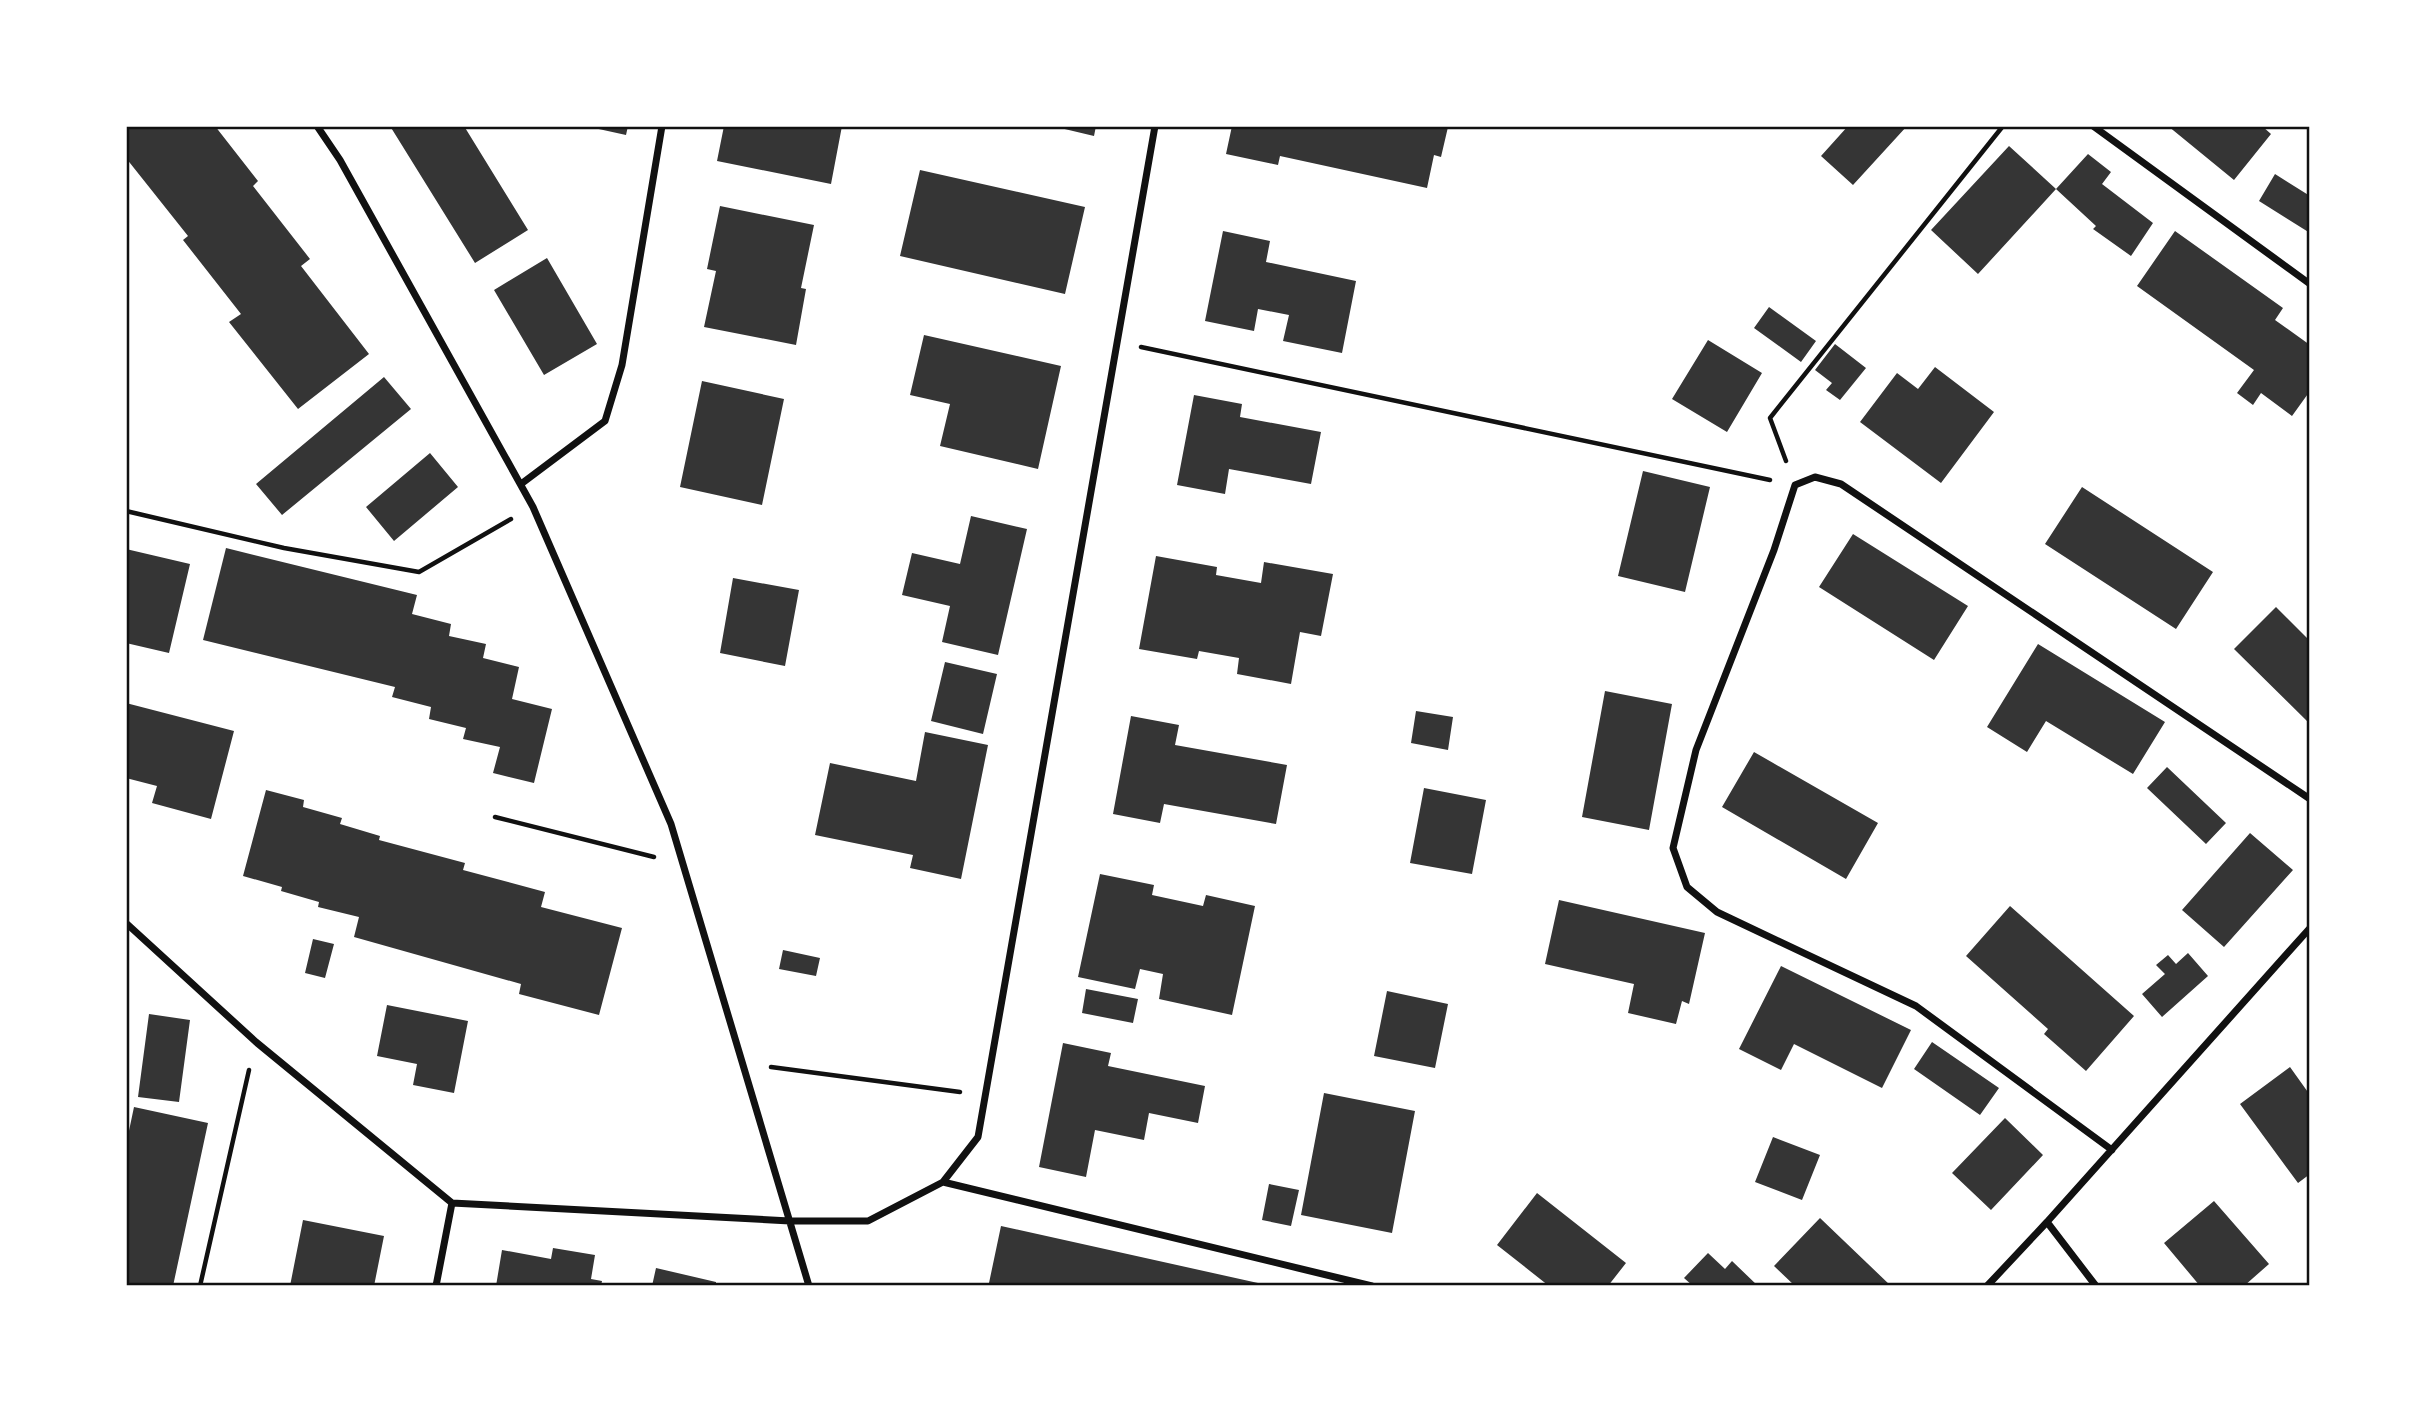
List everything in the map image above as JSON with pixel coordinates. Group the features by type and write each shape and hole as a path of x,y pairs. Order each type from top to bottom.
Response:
{"street":[{"path":"317,126 340,160 533,507 671,824 809,1286"},
{"path":"521,484 605,421 622,365 662,126"},
{"path":"126,923 256,1042 452,1203 790,1221 868,1221 943,1182 978,1137 1156,126"},
{"path":"2093,126 2310,284"},
{"path":"2112,1150 1916,1006 1717,912 1687,887 1673,848 1696,750 1774,550 1795,485 1815,477 1841,484 2310,799"},
{"path":"1987,1286 2048,1222 2310,928"},
{"path":"943,1182 1371,1286"},
{"path":"436,1286 452,1203"},
{"path":"2048,1222 2096,1286"}],"path":[{"path":"1795,485 1770,418 2003,126"},
{"path":"1118,342 1795,485"},
{"path":"126,511 284,548 419,572 533,507"},
{"path":"495,817 682,863"},
{"path":"200,1286 256,1042"},
{"path":"743,1063 985,1095"}],"building":[{"path":"126,126 215,126 258,181 253,186 310,259 301,266 369,354 298,409 229,322 241,314 183,240 188,236 126,158"},
{"path":"390,126 464,126 528,230 475,263"},
{"path":"585,126 628,126 626,135"},
{"path":"724,126 842,126 831,184 717,161"},
{"path":"1052,126 1096,126 1094,136"},
{"path":"1232,126 1448,127 1441,157 1434,155 1427,188 1280,156 1278,165 1226,154"},
{"path":"1848,126 1907,126 1853,185 1821,156"},
{"path":"2168,126 2262,126 2271,134 2234,180"},
{"path":"2009,146 2056,189 1978,274 1931,230"},
{"path":"2088,154 2111,172 2102,184 2153,223 2131,256 2093,229 2096,226 2056,189"},
{"path":"920,170 1085,207 1065,294 900,256"},
{"path":"2275,174 2310,196 2310,233 2259,201"},
{"path":"720,206 814,225 801,288 806,289 796,345 704,327 716,271 707,269"},
{"path":"1223,231 1270,241 1266,262 1356,281 1342,353 1283,341 1289,315 1258,309 1254,331 1205,321"},
{"path":"2175,231 2283,308 2275,320 2310,345 2310,391 2292,416 2261,393 2253,405 2237,393 2254,370 2137,286"},
{"path":"547,258 597,344 544,375 494,290"},
{"path":"1769,307 1816,341 1801,362 1754,328"},
{"path":"924,335 1061,366 1038,469 940,446 950,404 910,395"},
{"path":"1708,340 1762,373 1727,432 1672,399"},
{"path":"1835,344 1866,368 1840,400 1826,390 1832,383 1815,370"},
{"path":"1935,367 1994,412 1941,483 1860,422 1897,373 1918,389"},
{"path":"384,377 411,409 282,515 256,484"},
{"path":"702,381 784,399 762,505 680,487"},
{"path":"1194,395 1242,404 1240,417 1321,432 1311,484 1229,469 1225,494 1177,485"},
{"path":"430,453 458,487 394,541 366,507"},
{"path":"1643,471 1710,487 1685,592 1618,576"},
{"path":"2082,487 2213,572 2176,629 2045,544"},
{"path":"971,516 1027,529 998,655 942,642 950,606 902,595 912,553 960,564"},
{"path":"1853,534 1968,606 1934,660 1819,587"},
{"path":"226,548 417,595 412,614 451,624 449,636 486,644 483,658 519,667 512,699 552,709 534,783 493,773 500,747 463,739 466,728 429,719 431,707 392,697 395,687 203,640"},
{"path":"126,549 190,564 169,653 126,643"},
{"path":"1156,556 1217,567 1216,575 1261,583 1264,562 1333,574 1321,636 1300,632 1291,684 1237,674 1239,658 1199,651 1197,659 1139,649"},
{"path":"733,578 799,590 785,666 720,653"},
{"path":"2276,607 2310,641 2310,724 2234,649"},
{"path":"2038,644 2165,722 2133,774 2046,721 2027,752 1987,727"},
{"path":"945,662 997,674 983,734 931,721"},
{"path":"1605,691 1672,704 1649,830 1582,817"},
{"path":"126,703 234,731 211,819 152,803 157,786 126,778"},
{"path":"1416,711 1453,717 1448,750 1411,743"},
{"path":"1131,716 1179,725 1175,745 1287,765 1276,824 1164,804 1160,823 1113,814"},
{"path":"925,732 988,745 961,879 910,868 913,855 815,835 830,763 916,781"},
{"path":"1754,752 1878,823 1846,879 1722,807"},
{"path":"2167,767 2226,823 2206,844 2147,788"},
{"path":"1424,788 1486,800 1472,874 1410,863"},
{"path":"266,790 304,800 303,807 342,818 340,824 380,836 379,840 465,863 463,870 545,892 541,907 622,928 599,1015 519,994 521,984 354,937 359,917 318,907 319,902 281,891 282,887 243,876"},
{"path":"2250,833 2293,870 2224,947 2182,910"},
{"path":"1100,874 1154,885 1152,895 1203,906 1206,895 1255,906 1232,1015 1159,999 1163,974 1140,969 1135,989 1078,977"},
{"path":"1559,900 1705,933 1689,1004 1682,1001 1676,1024 1628,1013 1634,984 1545,964"},
{"path":"2010,906 2134,1016 2086,1071 2044,1034 2048,1029 1966,956"},
{"path":"313,939 334,944 325,978 305,973"},
{"path":"783,950 820,958 816,976 779,969"},
{"path":"2188,953 2208,976 2162,1017 2142,994 2165,974 2156,965 2168,955 2176,964"},
{"path":"1781,966 1911,1030 1882,1088 1794,1044 1781,1070 1739,1049"},
{"path":"1086,989 1138,999 1133,1023 1082,1013"},
{"path":"1387,991 1448,1004 1435,1068 1374,1056"},
{"path":"387,1005 468,1021 454,1093 413,1085 417,1064 377,1056"},
{"path":"149,1014 190,1020 179,1102 138,1097"},
{"path":"1932,1042 1999,1088 1980,1115 1914,1069"},
{"path":"1063,1043 1111,1053 1108,1066 1205,1086 1198,1123 1149,1113 1144,1140 1095,1130 1086,1177 1039,1167"},
{"path":"2290,1067 2310,1095 2310,1174 2298,1183 2240,1104"},
{"path":"1324,1093 1415,1111 1392,1233 1301,1215"},
{"path":"134,1107 208,1123 173,1286 126,1286 126,1145"},
{"path":"2005,1118 2043,1155 1991,1210 1952,1173"},
{"path":"1773,1137 1820,1155 1802,1200 1755,1182"},
{"path":"1269,1184 1299,1190 1291,1226 1262,1220"},
{"path":"1537,1193 1626,1263 1608,1286 1549,1286 1497,1245"},
{"path":"2214,1201 2269,1264 2244,1286 2200,1286 2164,1243"},
{"path":"1820,1218 1891,1286 1795,1286 1774,1266"},
{"path":"303,1220 384,1236 374,1286 290,1286"},
{"path":"1001,1226 1267,1286 1004,1286 989,1283"},
{"path":"553,1248 595,1255 591,1279 602,1281 601,1286 496,1286 502,1250 551,1259"},
{"path":"1708,1253 1725,1269 1732,1261 1758,1286 1693,1286 1684,1278"},
{"path":"656,1268 716,1282 716,1286 652,1286"}]}
